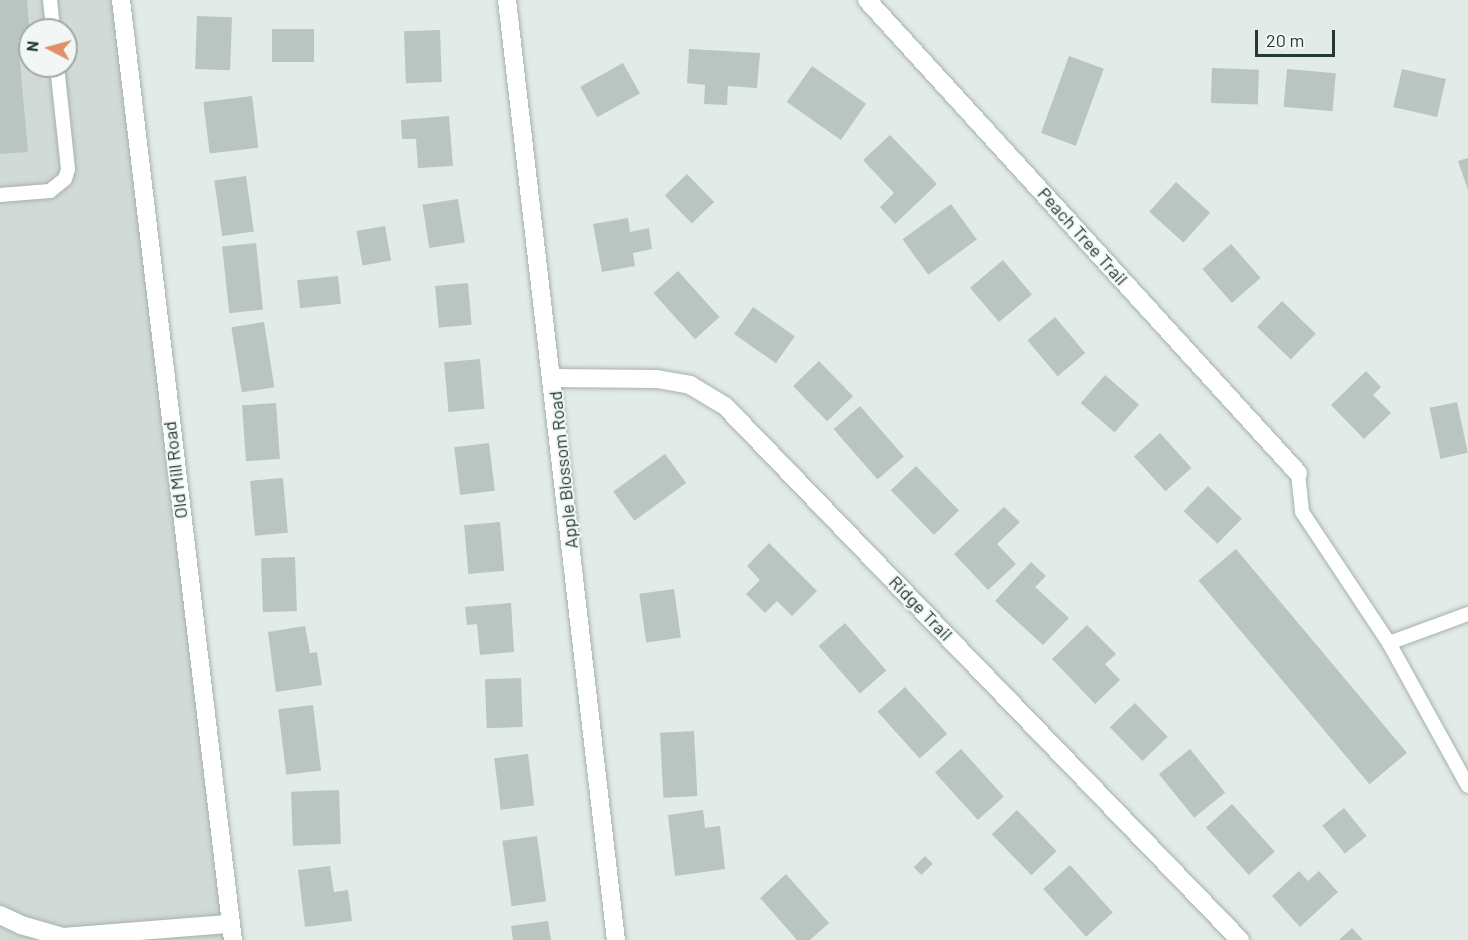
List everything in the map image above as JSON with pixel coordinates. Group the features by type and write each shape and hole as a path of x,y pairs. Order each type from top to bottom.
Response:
{"street":[{"name":"Old Mill Road","path":"121,0 232,932"},
{"name":"Apple Blossom Road","path":"507,0 616,940"},
{"name":"Peach Tree Trail","path":"867,0 1298,473"},
{"name":"Ridge Trail","path":"552,378 657,380 690,385 725,406 1239,940"},
{"path":"0,915 21,925 63,937 232,932"}],"lane":[{"path":"50,0 52,18"},
{"path":"0,195 50,191 65,179 68,169 58,78"},
{"path":"1298,473 1302,512 1389,643 1468,786"},
{"path":"1389,643 1468,614"}],"shaded area":[{"path":"0,0 121,0 233,940 0,940"}],"building":[{"path":"0,0 27,0 28,18 18,18 18,78 21,78 28,152 0,154"},
{"path":"197,16 232,17 230,70 195,69"},
{"path":"272,29 314,29 314,62 272,62"},
{"path":"440,30 442,82 406,83 404,31"},
{"path":"689,49 760,53 757,88 728,86 727,105 704,104 705,85 687,83"},
{"path":"1069,56 1104,69 1076,146 1041,133"},
{"path":"623,63 640,94 597,117 580,87"},
{"path":"812,66 866,104 841,140 787,102"},
{"path":"1212,68 1259,70 1258,105 1211,103"},
{"path":"1287,69 1336,73 1333,111 1284,107"},
{"path":"1402,69 1446,79 1437,117 1393,107"},
{"path":"252,96 258,148 210,154 203,102"},
{"path":"449,116 453,166 418,168 416,139 402,139 401,120"},
{"path":"890,135 937,184 895,224 880,207 894,193 863,160"},
{"path":"1468,158 1468,190 1458,161"},
{"path":"687,174 714,202 692,224 665,196"},
{"path":"246,176 254,231 222,236 214,180"},
{"path":"1176,182 1210,213 1183,243 1149,212"},
{"path":"458,199 465,242 429,248 422,205"},
{"path":"951,204 977,240 928,275 902,239"},
{"path":"628,218 630,232 649,228 652,249 633,253 635,266 602,272 593,224"},
{"path":"385,226 391,260 363,266 356,231"},
{"path":"256,243 263,310 229,313 222,247"},
{"path":"1231,244 1261,278 1232,303 1202,269"},
{"path":"1003,260 1032,294 999,322 970,288"},
{"path":"678,271 719,317 695,339 653,293"},
{"path":"338,276 341,304 300,308 297,280"},
{"path":"468,283 472,325 439,328 435,286"},
{"path":"1282,301 1316,334 1291,360 1257,327"},
{"path":"753,307 795,336 776,363 734,334"},
{"path":"1055,317 1085,353 1058,376 1027,340"},
{"path":"264,322 274,387 242,392 231,327"},
{"path":"480,359 484,409 448,412 444,362"},
{"path":"819,361 853,396 827,421 793,386"},
{"path":"1366,371 1381,387 1373,395 1391,413 1364,439 1331,405"},
{"path":"1105,375 1139,405 1115,432 1081,403"},
{"path":"1457,402 1468,453 1440,459 1430,408"},
{"path":"276,403 280,459 246,461 242,405"},
{"path":"860,406 904,457 878,480 834,429"},
{"path":"1160,433 1191,468 1165,491 1134,456"},
{"path":"489,443 495,491 460,495 454,447"},
{"path":"665,454 686,483 634,521 613,492"},
{"path":"916,466 959,511 934,535 891,490"},
{"path":"283,478 288,533 255,536 250,481"},
{"path":"1208,486 1242,519 1217,544 1184,511"},
{"path":"1004,507 1020,522 997,544 1016,564 988,590 954,554"},
{"path":"500,522 504,571 468,574 464,525"},
{"path":"769,543 817,591 792,616 777,601 765,613 746,594 760,580 747,566"},
{"path":"1236,549 1407,753 1369,784 1198,580"},
{"path":"295,557 297,611 263,612 261,558"},
{"path":"1031,562 1046,576 1035,587 1069,618 1043,645 995,601"},
{"path":"674,589 681,638 646,642 639,594"},
{"path":"511,603 514,652 480,655 477,624 467,625 465,607"},
{"path":"845,623 886,671 860,694 819,646"},
{"path":"1087,625 1116,654 1105,664 1120,680 1095,704 1052,659"},
{"path":"305,626 310,653 317,652 322,685 276,692 268,632"},
{"path":"521,678 523,727 487,728 485,679"},
{"path":"905,687 947,734 920,759 878,712"},
{"path":"1135,703 1168,737 1142,761 1110,727"},
{"path":"313,705 321,771 286,775 278,709"},
{"path":"694,731 697,796 663,798 660,733"},
{"path":"961,749 1004,797 978,820 935,772"},
{"path":"1190,749 1225,793 1194,818 1159,774"},
{"path":"528,754 534,806 501,810 494,758"},
{"path":"339,790 341,844 293,846 291,792"},
{"path":"1232,804 1275,852 1249,875 1206,827"},
{"path":"1344,808 1367,836 1345,854 1322,826"},
{"path":"703,810 705,828 720,826 725,869 675,876 668,815"},
{"path":"1017,810 1057,851 1031,875 992,834"},
{"path":"537,836 546,901 512,906 502,841"},
{"path":"925,856 933,864 921,875 914,867"},
{"path":"1070,865 1113,913 1086,937 1043,889"},
{"path":"330,866 334,892 348,890 352,921 305,927 298,870"},
{"path":"1299,871 1308,881 1319,871 1338,892 1300,927 1272,896"},
{"path":"786,874 829,923 810,940 797,940 760,898"},
{"path":"548,921 551,940 513,940 511,926"},
{"path":"1352,928 1363,940 1339,940"}]}
